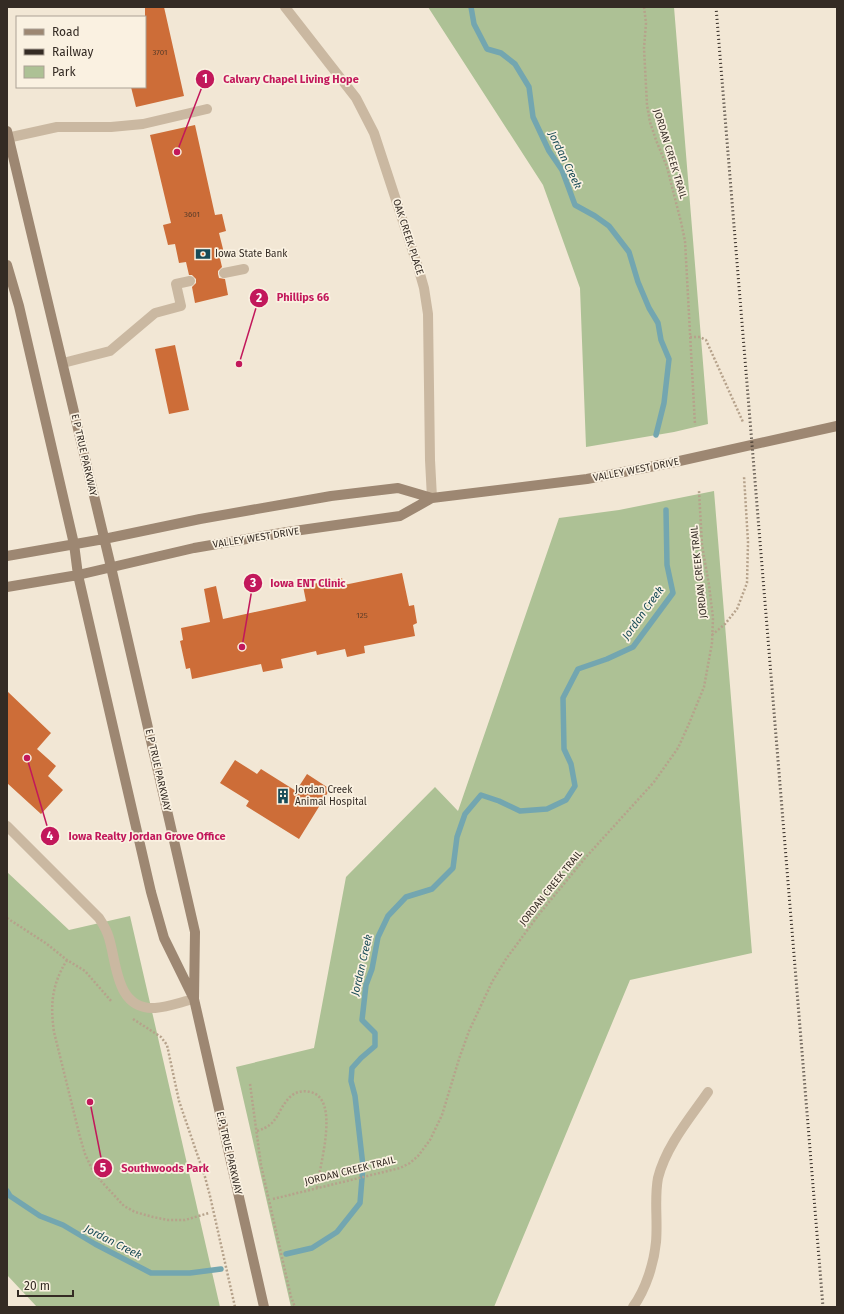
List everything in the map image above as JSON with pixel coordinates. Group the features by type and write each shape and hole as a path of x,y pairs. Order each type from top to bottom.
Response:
{"main road":[{"name":"E P TRUE PARKWAY","path":"8,136 111,567 195,932 194,999"},
{"path":"7,265 19,306 74,544 78,575 154,900 164,938 194,999"},
{"name":"VALLEY WEST DRIVE","path":"7,587 78,575 194,548 287,532 400,516 432,498 587,479 721,453 837,426"},
{"name":"VALLEY WEST DRIVE","path":"7,556 104,539 293,502 398,488 432,498"},
{"name":"E.P. TRUE PARKWAY","path":"194,999 264,1307"}],"street":[{"name":"OAK CREEK PLACE","path":"285,7 356,98 374,133 418,267 424,288 428,314 432,498"},
{"path":"8,136 57,127 112,127 143,124 207,109"},
{"path":"224,273 244,269"},
{"path":"63,363 110,351 155,313 181,306 176,284 190,281"},
{"path":"7,826 100,918 108,937 118,978 124,993 131,1000 140,1007 154,1008 194,999"},
{"path":"633,1307 642,1290 651,1267 656,1241 655,1202 658,1177 676,1138 708,1092"}],"path":[{"name":"JORDAN CREEK TRAIL","path":"644,7 646,23 644,48 647,105 650,122 667,168 683,228 687,263 695,425"},
{"path":"690,337 700,337 706,340 743,422"},
{"path":"712,635 725,624 737,609 747,583 748,542 744,476"},
{"name":"JORDAN CREEK TRAIL","path":"273,1199 388,1171 410,1163 418,1156 430,1140 442,1115 459,1059 492,982 518,942 540,913 654,782 678,748 704,687 712,635 713,618 702,545 699,491"},
{"path":"7,918 85,971 116,1006"},
{"path":"67,960 55,983 52,1019 80,1137 91,1167 112,1194 124,1206 135,1212 168,1220 185,1220 209,1213"},
{"path":"132,1018 162,1037 167,1045 179,1101 205,1177 236,1307"},
{"path":"250,1084 261,1165 267,1195 291,1297 295,1307"},
{"path":"257,1131 266,1128 273,1123 291,1097 299,1092 309,1091 316,1094 323,1102 326,1109 325,1141 317,1188"}],"green space":[{"path":"428,7 674,7 708,424 674,432 586,447 580,288 543,185"},
{"path":"714,491 752,953 630,980 494,1307 291,1307 236,1067 314,1048 346,877 435,787 458,811 559,518 619,510"},
{"path":"7,872 69,930 130,916 220,1307 37,1307 7,1275"}],"building":[{"path":"145,7 164,7 184,96 136,107 131,88 146,88"},
{"path":"195,125 215,215 222,214 226,231 219,233 224,253 219,254 222,267 218,271 218,274 219,278 225,279 228,295 195,303 192,287 196,283 196,279 192,275 189,275 186,262 179,263 175,244 168,245 163,225 171,223 150,135"},
{"path":"175,345 189,410 169,414 155,349"},
{"path":"402,573 409,606 414,605 417,623 413,625 415,636 364,646 365,653 347,657 345,649 317,655 316,651 281,659 283,668 263,672 261,664 192,679 190,668 186,669 180,641 183,640 181,628 210,622 204,589 216,586 223,619 306,601 303,586 342,578 344,585"},
{"path":"7,691 51,733 37,749 56,766 48,776 63,790 41,814 7,783"},
{"name":"Jordan Creek Animal Hospital","path":"235,760 257,774 261,769 296,791 307,774 330,789 299,839 246,806 249,801 220,783"}],"waterway":[{"name":"Jordan Creek","path":"471,7 474,24 487,49 501,53 515,64 529,87 533,117 549,151 562,170 575,205 609,226 629,252 638,282 649,308 658,323 661,340 669,359 664,403 656,435"},
{"name":"Jordan Creek","path":"286,1254 312,1248 337,1232 360,1203 363,1166 355,1096 351,1081 352,1068 375,1046 375,1033 362,1020 366,985 372,969 378,937 388,916 406,897 432,889 453,868 457,837 465,814 481,795 499,801 520,811 547,809 566,800 575,786 571,764 564,749 563,698 578,669 607,659 633,647 673,593 667,565 666,510"},
{"name":"Jordan Creek","path":"7,1191 10,1196 40,1216 63,1225 95,1244 151,1273 190,1273 221,1269"}],"railway":[{"path":"716,7 823,1307"}],"place":[{"name":"Calvary Chapel Living Hope","path":"177,152"},
{"name":"Iowa State Bank","path":"203,254"},
{"name":"Phillips 66","path":"239,364"},
{"name":"Iowa ENT Clinic","path":"242,647"},
{"name":"Iowa Realty Jordan Grove Office","path":"27,758"},
{"name":"Jordan Creek Animal Hospital","path":"283,796"},
{"name":"Southwoods Park","path":"90,1102"}]}
